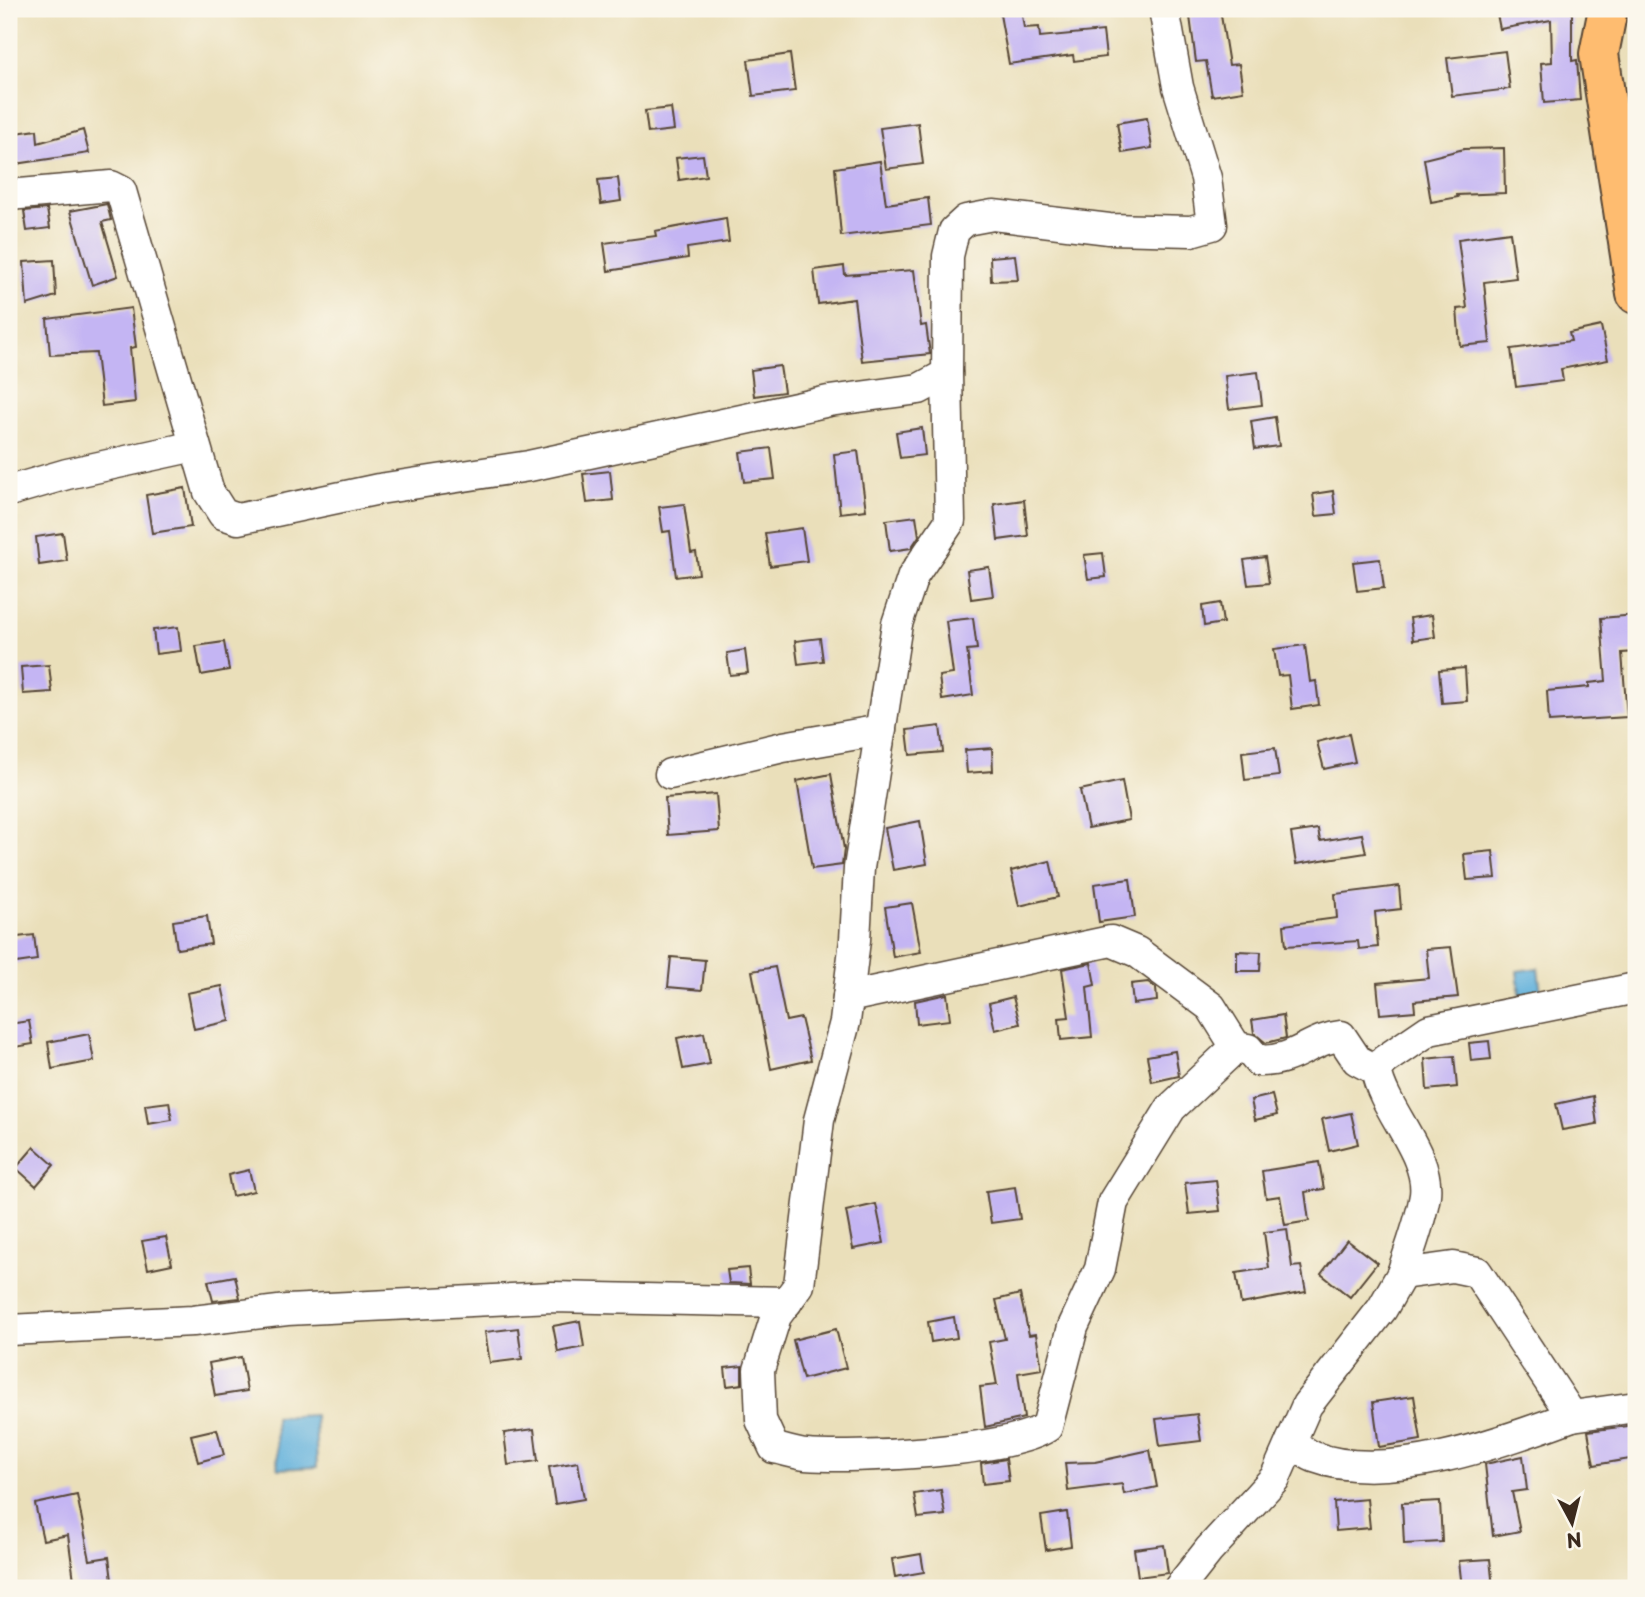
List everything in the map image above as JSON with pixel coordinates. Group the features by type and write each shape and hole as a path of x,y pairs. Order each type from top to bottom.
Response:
{"main road":[{"path":"1608,9 1600,54 1636,294"}],"street":[{"path":"1164,9 1178,88 1206,178 1212,225 1191,230 1109,229 993,215 966,219 954,231 948,256 950,521 913,576 897,624 859,868 855,940 845,1022 819,1119 799,1285 776,1316 759,1370 761,1420 774,1448 805,1455 940,1451 1031,1437 1047,1427 1073,1327 1100,1269 1113,1202 1171,1108 1236,1047"},
{"path":"9,195 111,186 121,191 209,492 223,514 238,519 379,489 529,466 829,401 919,389 947,374"},
{"path":"9,491 67,474 195,446"},
{"path":"670,775 783,747 881,730"},
{"path":"848,997 1111,940 1137,952 1211,1006 1236,1047 1248,1049 1258,1061 1277,1062 1329,1038 1340,1036 1357,1060 1376,1070"},
{"path":"1376,1070 1385,1060 1429,1030 1636,988"},
{"path":"1179,1588 1209,1549 1275,1478 1307,1405 1382,1308 1402,1274 1425,1194 1423,1170 1379,1087 1376,1070"},
{"path":"1402,1274 1453,1267 1477,1272 1572,1416"},
{"path":"9,1330 193,1321 287,1310 552,1297 787,1302"},
{"path":"1291,1442 1313,1457 1390,1466 1511,1439 1572,1416 1636,1407"}],"water":[{"path":"1538,968 1541,993 1520,995 1517,971"},
{"path":"315,1415 317,1467 278,1469 275,1417"}],"building":[{"path":"999,9 1021,9 1024,28 1039,27 1040,37 1103,31 1106,57 1074,61 1073,55 1009,64"},
{"path":"1189,9 1220,9 1229,65 1239,64 1243,91 1212,96 1206,61 1196,62"},
{"path":"1496,9 1572,9 1572,61 1577,60 1580,100 1544,103 1541,63 1552,62 1551,20 1500,29"},
{"path":"1505,51 1510,89 1452,96 1447,58"},
{"path":"790,54 795,91 753,96 748,60"},
{"path":"671,108 674,130 648,133 645,111"},
{"path":"1147,118 1152,148 1122,153 1117,123"},
{"path":"918,123 923,164 886,169 880,128"},
{"path":"37,130 38,143 83,130 89,153 9,165 9,134"},
{"path":"1504,148 1505,193 1457,195 1458,197 1431,202 1424,159 1464,149"},
{"path":"703,155 706,176 679,180 676,158"},
{"path":"880,161 886,204 928,198 931,225 841,236 835,168"},
{"path":"618,178 621,201 601,204 598,180"},
{"path":"107,204 111,220 102,222 118,276 92,285 70,211"},
{"path":"47,209 50,228 27,231 24,211"},
{"path":"726,218 729,242 687,248 688,258 608,271 604,243 656,236 655,231"},
{"path":"1510,232 1516,278 1484,282 1490,343 1460,346 1457,309 1467,308 1458,239"},
{"path":"1015,255 1018,280 991,281 990,257"},
{"path":"54,260 56,296 27,305 24,262"},
{"path":"844,266 845,275 914,270 921,326 926,325 930,354 862,361 854,299 818,304 814,270"},
{"path":"131,308 136,347 130,348 135,402 102,406 96,353 50,355 47,319"},
{"path":"1601,326 1608,360 1561,369 1563,381 1516,387 1511,349 1571,341 1569,333"},
{"path":"780,366 784,392 754,396 751,370"},
{"path":"1258,372 1262,405 1229,409 1225,376"},
{"path":"1275,417 1279,446 1255,449 1251,421"},
{"path":"922,428 925,455 900,458 896,432"},
{"path":"771,448 775,479 744,482 740,452"},
{"path":"858,451 866,510 840,513 834,454"},
{"path":"610,471 613,500 587,503 583,474"},
{"path":"185,488 191,527 152,533 146,495"},
{"path":"1333,491 1336,514 1316,516 1313,494"},
{"path":"1024,500 1028,536 998,540 994,504"},
{"path":"684,504 691,553 696,552 699,574 676,577 670,531 663,532 659,507"},
{"path":"916,516 919,536 911,548 890,551 886,520"},
{"path":"802,528 807,561 770,566 765,533"},
{"path":"63,533 67,561 39,565 36,537"},
{"path":"1103,553 1106,577 1088,579 1084,555"},
{"path":"1265,557 1269,583 1248,585 1244,560"},
{"path":"1380,559 1384,588 1357,591 1353,562"},
{"path":"989,567 993,596 971,599 967,570"},
{"path":"1220,603 1223,623 1204,626 1202,606"},
{"path":"1432,615 1435,637 1413,640 1410,618"},
{"path":"1636,615 1636,652 1622,653 1627,717 1549,722 1547,691 1589,687 1589,683 1606,681 1601,618"},
{"path":"973,618 977,649 967,650 973,695 942,700 939,676 953,674 946,621"},
{"path":"178,627 181,651 156,654 153,630"},
{"path":"820,638 823,661 798,664 795,641"},
{"path":"224,642 229,670 201,675 196,646"},
{"path":"1305,645 1310,682 1316,681 1319,705 1292,709 1288,675 1278,676 1274,649"},
{"path":"745,650 748,673 730,675 727,653"},
{"path":"49,665 52,692 23,694 21,667"},
{"path":"1465,668 1467,701 1442,703 1439,670"},
{"path":"940,726 943,752 910,755 907,730"},
{"path":"1349,734 1355,762 1324,769 1317,742"},
{"path":"992,748 993,771 967,773 965,750"},
{"path":"1275,748 1279,776 1245,780 1242,752"},
{"path":"831,774 844,849 842,865 812,869 797,781"},
{"path":"1122,781 1129,820 1088,828 1080,790"},
{"path":"716,794 719,831 668,835 665,798"},
{"path":"920,821 927,864 893,870 885,828"},
{"path":"1318,829 1320,841 1362,834 1366,853 1296,864 1291,833"},
{"path":"1493,851 1496,878 1467,880 1464,854"},
{"path":"1050,861 1058,897 1019,906 1011,871"},
{"path":"1130,879 1135,917 1099,922 1094,884"},
{"path":"1399,886 1401,909 1375,912 1378,947 1359,949 1358,941 1286,946 1284,925 1337,918 1335,894"},
{"path":"912,903 921,952 893,957 885,907"},
{"path":"207,916 211,944 177,949 173,921"},
{"path":"34,935 37,960 9,964 9,938"},
{"path":"1451,947 1458,997 1414,1001 1415,1011 1380,1014 1377,983 1429,978 1426,949"},
{"path":"1237,951 1261,952 1260,971 1237,971"},
{"path":"671,957 705,960 702,990 668,987"},
{"path":"1091,963 1095,985 1087,987 1092,1037 1061,1040 1059,1018 1069,1017 1062,969"},
{"path":"775,967 786,1021 801,1018 811,1060 771,1069 752,971"},
{"path":"1148,982 1156,988 1157,1001 1133,1004 1131,984"},
{"path":"222,986 230,1021 194,1029 187,993"},
{"path":"947,994 950,1020 917,1024 915,1001"},
{"path":"1013,997 1020,1024 995,1030 989,1003"},
{"path":"1283,1015 1286,1038 1266,1043 1254,1033 1252,1020"},
{"path":"29,1021 33,1044 9,1048 9,1024"},
{"path":"704,1033 710,1064 683,1069 677,1038"},
{"path":"89,1034 94,1061 52,1069 48,1042"},
{"path":"1489,1041 1491,1059 1471,1061 1469,1043"},
{"path":"1175,1051 1179,1076 1152,1082 1147,1056"},
{"path":"1454,1056 1457,1087 1427,1090 1425,1059"},
{"path":"1272,1095 1277,1115 1255,1120 1251,1100"},
{"path":"1593,1096 1597,1124 1562,1130 1556,1104"},
{"path":"169,1102 172,1120 148,1124 145,1105"},
{"path":"1351,1113 1358,1144 1329,1151 1322,1119"},
{"path":"34,1147 54,1165 36,1186 16,1168"},
{"path":"1319,1162 1324,1189 1305,1192 1309,1221 1285,1225 1280,1196 1266,1198 1262,1171"},
{"path":"249,1170 254,1191 232,1196 228,1175"},
{"path":"1216,1180 1220,1211 1189,1214 1185,1183"},
{"path":"1015,1187 1020,1219 991,1223 986,1191"},
{"path":"876,1204 884,1243 853,1249 846,1211"},
{"path":"1287,1229 1292,1267 1301,1266 1306,1292 1241,1304 1236,1273 1269,1268 1264,1232"},
{"path":"166,1237 172,1264 148,1269 142,1241"},
{"path":"1347,1240 1377,1263 1350,1297 1321,1274"},
{"path":"748,1268 750,1284 729,1283 727,1270"},
{"path":"235,1276 240,1298 213,1301 208,1281"},
{"path":"1020,1294 1029,1335 1036,1334 1042,1369 1018,1373 1024,1418 985,1427 980,1387 997,1385 989,1342 1005,1339 996,1300"},
{"path":"954,1317 957,1338 931,1342 928,1322"},
{"path":"580,1321 584,1347 558,1352 553,1326"},
{"path":"518,1328 522,1359 490,1363 485,1332"},
{"path":"836,1329 846,1368 803,1379 793,1340"},
{"path":"241,1357 247,1391 215,1396 209,1363"},
{"path":"742,1366 742,1384 727,1386 725,1368"},
{"path":"1414,1396 1421,1440 1379,1447 1373,1402"},
{"path":"1197,1414 1201,1441 1160,1446 1156,1419"},
{"path":"1636,1425 1636,1458 1594,1465 1588,1431"},
{"path":"217,1429 224,1455 198,1462 191,1435"},
{"path":"534,1429 538,1461 508,1465 504,1433"},
{"path":"1150,1450 1157,1487 1124,1494 1122,1484 1068,1491 1065,1463 1095,1462"},
{"path":"1523,1456 1527,1490 1512,1492 1520,1531 1493,1536 1485,1464"},
{"path":"1006,1459 1009,1481 983,1484 981,1463"},
{"path":"578,1462 584,1499 555,1504 549,1467"},
{"path":"941,1490 945,1515 918,1518 914,1494"},
{"path":"77,1495 90,1560 109,1557 113,1588 75,1588 68,1535 43,1540 35,1504"},
{"path":"1367,1499 1370,1528 1336,1531 1334,1502"},
{"path":"1440,1501 1442,1542 1404,1544 1402,1503"},
{"path":"1067,1512 1071,1546 1046,1550 1041,1516"},
{"path":"1164,1545 1168,1573 1138,1577 1134,1549"},
{"path":"921,1554 924,1572 895,1577 892,1559"},
{"path":"1490,1559 1493,1588 1462,1588 1459,1561"}]}
